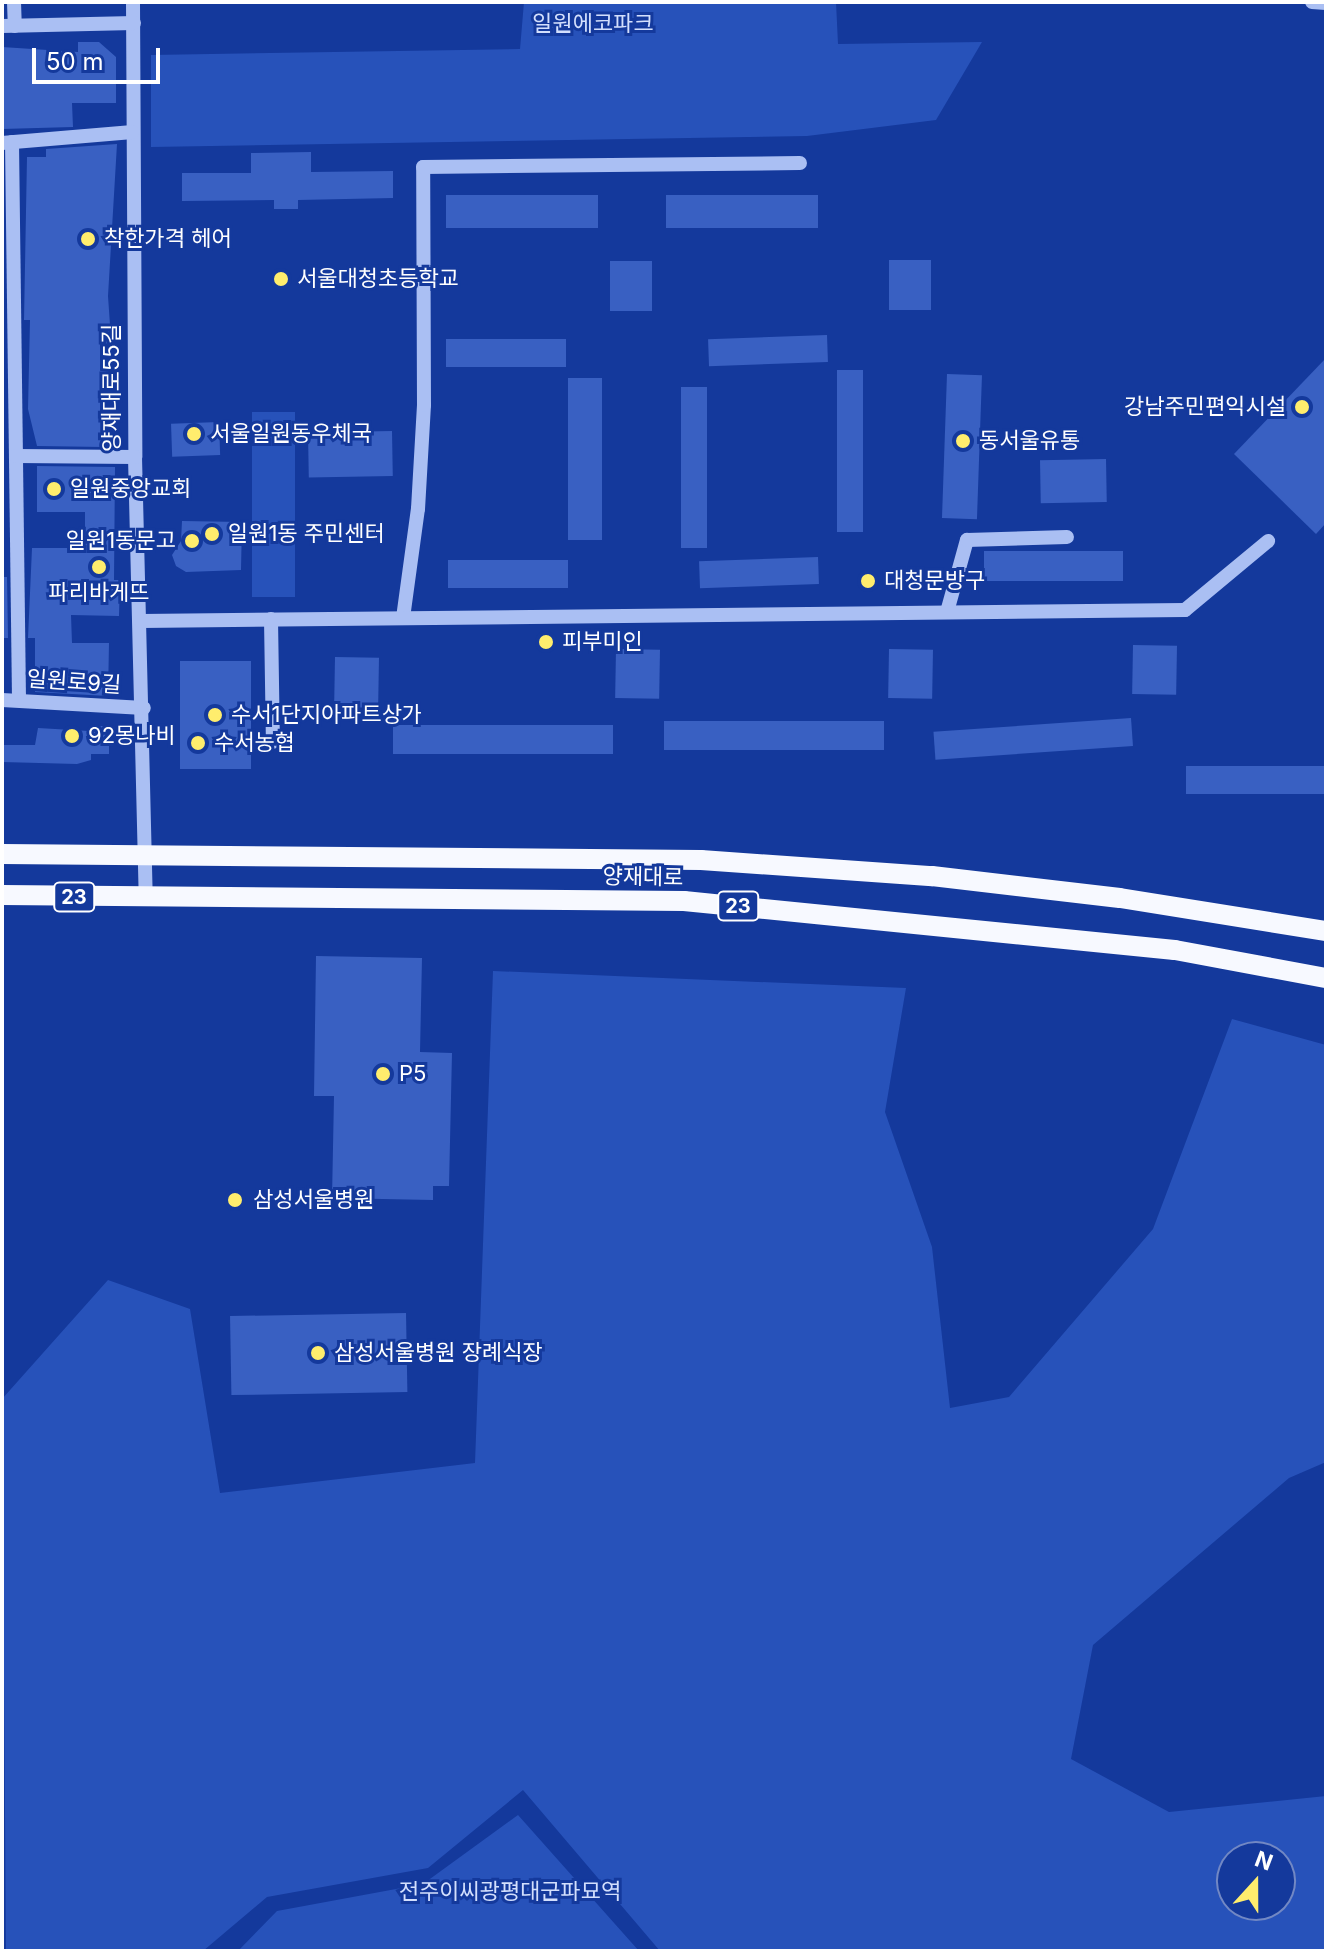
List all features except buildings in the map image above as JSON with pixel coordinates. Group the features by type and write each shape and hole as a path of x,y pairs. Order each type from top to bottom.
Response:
{"main road":[{"name":"양재대로","path":"2,854 701,860 932,876 1120,898 1326,931"},
{"name":"양재대로","path":"2,895 684,901 1175,950 1326,978"}],"street":[{"path":"14,2 8,26 134,23"},
{"name":"양재대로55길","path":"133,2 135,457 144,708 146,898"},
{"path":"1312,2 1326,3"},
{"path":"19,700 9,510 16,456 9,396 7,143 133,132"},
{"path":"403,618 418,509 424,405 423,167 800,163"},
{"path":"16,456 135,457"},
{"path":"947,612 967,540 1067,537"},
{"path":"141,621 1185,610 1268,541"},
{"path":"271,619 273,742"},
{"name":"일원로9길","path":"2,700 144,708"}],"green space":[{"name":"일원에코파크","path":"524,2 836,2 838,44 982,42 936,120 807,136 151,147 151,55 520,49"},
{"path":"252,412 295,412 295,597 252,597"},
{"path":"493,971 906,988 885,1112 932,1247 950,1408 1009,1397 1153,1229 1232,1019 1326,1045 1326,1462 1289,1478 1093,1645 1071,1759 1169,1812 1326,1796 1326,1951 660,1951 523,1790 428,1868 267,1897 203,1951 6,1951 2,1399 108,1280 190,1309 220,1493 475,1463"},
{"name":"전주이씨광평대군파묘역","path":"518,1815 639,1951 238,1951 277,1911 423,1884"}],"place":[{"name":"착한가격 헤어","path":"88,239"},
{"name":"서울대청초등학교","path":"281,279"},
{"name":"강남주민편익시설","path":"1302,407"},
{"name":"서울일원동우체국","path":"194,434"},
{"name":"동서울유통","path":"963,441"},
{"name":"일원중앙교회","path":"54,489"},
{"name":"일원1동 주민센터","path":"212,534"},
{"name":"일원1동문고","path":"192,541"},
{"name":"파리바게뜨","path":"99,567"},
{"name":"대청문방구","path":"868,581"},
{"name":"피부미인","path":"546,642"},
{"name":"수서1단지아파트상가","path":"215,715"},
{"name":"92몽나비","path":"72,736"},
{"name":"수서농협","path":"198,743"},
{"name":"P5","path":"383,1074"},
{"name":"삼성서울병원","path":"235,1200"},
{"name":"삼성서울병원 장례식장","path":"318,1353"}]}
